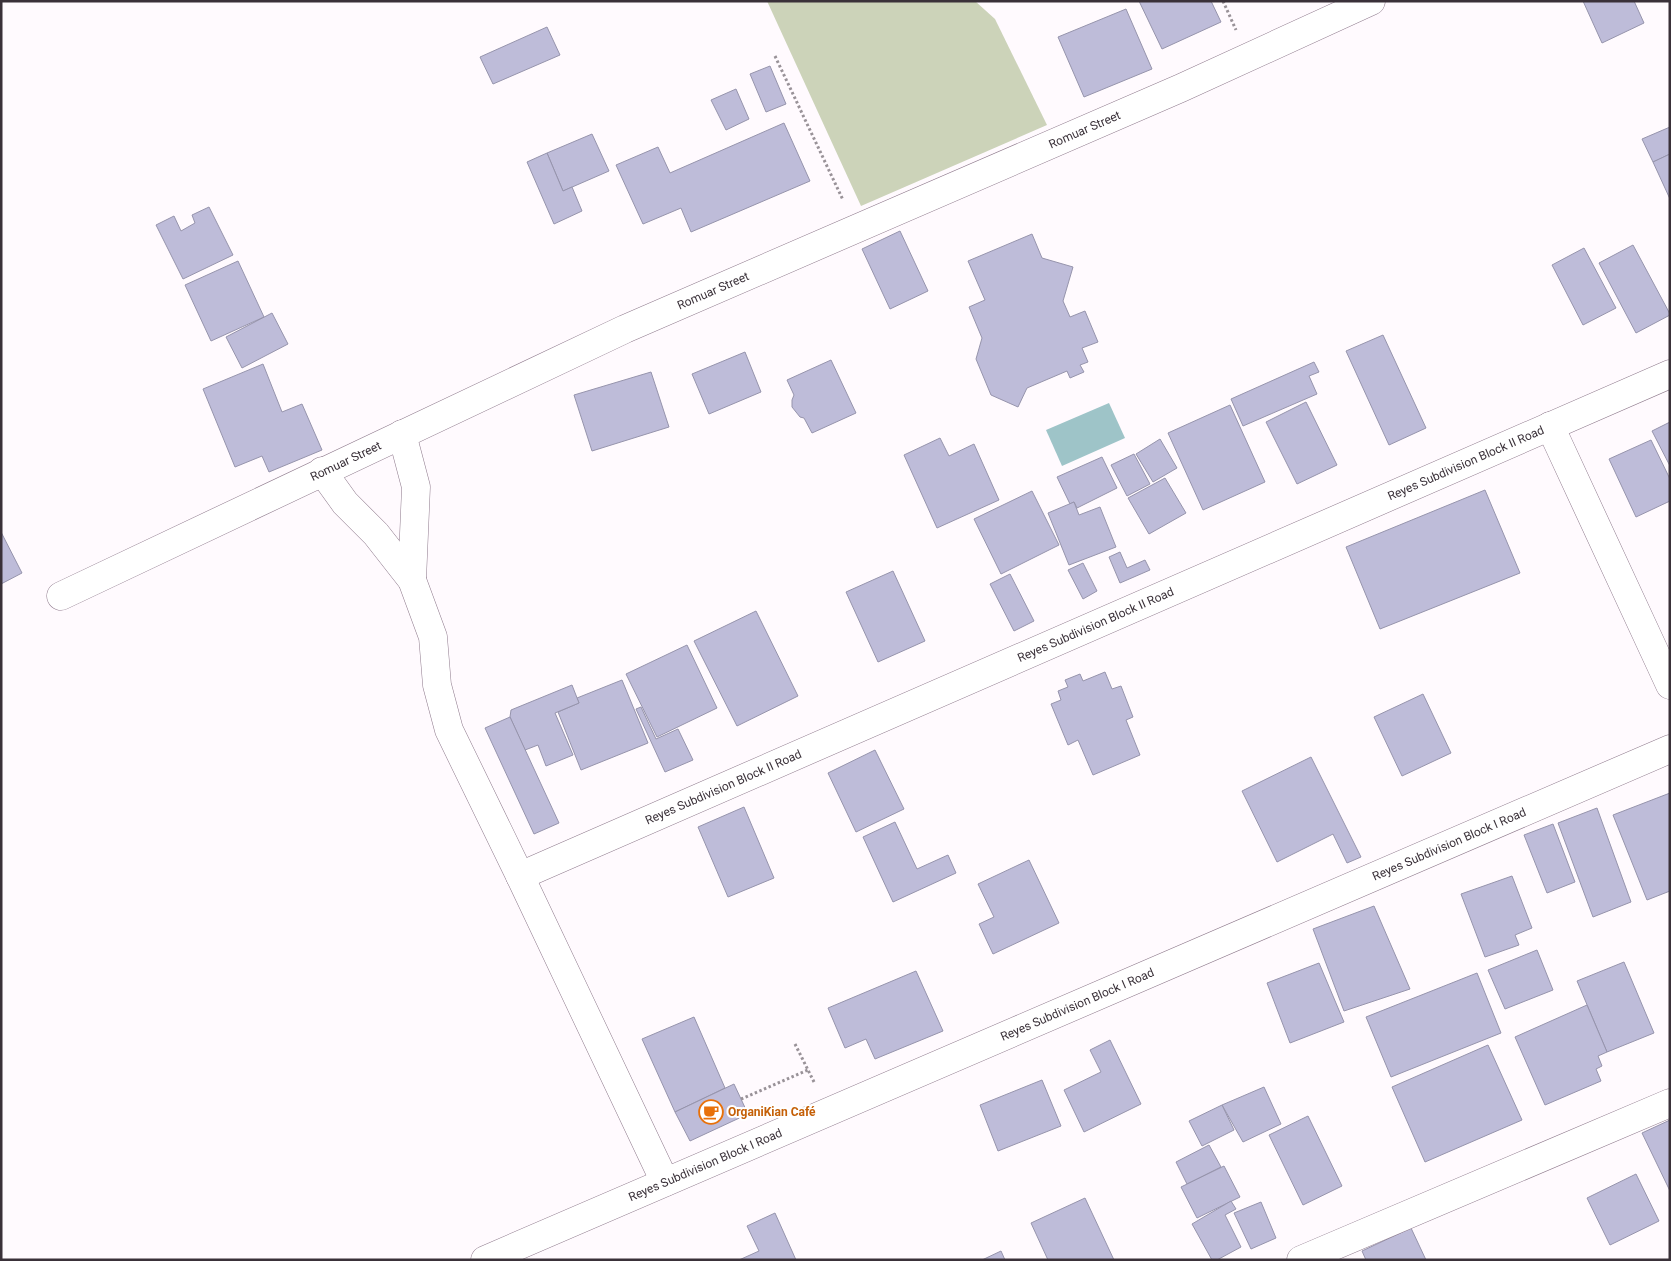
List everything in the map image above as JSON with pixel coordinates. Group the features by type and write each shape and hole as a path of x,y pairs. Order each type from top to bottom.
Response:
{"street":[{"name":"Romuar Street","path":"61,596 625,329 1181,88 1371,1"},
{"name":"Reyes Subdivision Block II Road","path":"520,876 1670,374"},
{"path":"1550,426 1670,685"},
{"path":"402,434 416,487 412,580"},
{"path":"322,471 345,503 376,534 412,580 433,637 437,684 449,730 665,1182"},
{"name":"Reyes Subdivision Block I Road","path":"485,1260 1670,749"},
{"path":"1301,1260 1670,1103"}],"path":[{"path":"775,56 856,229"},
{"path":"796,1044 828,1112"},
{"path":"741,1099 808,1070"}],"green space":[{"path":"767,1 975,1 995,19 1047,125 861,206"}],"water":[{"path":"1109,403 1125,438 1062,466 1046,430"}],"building":[{"path":"1139,1 1211,1 1221,22 1162,49"},
{"path":"1583,1 1634,1 1644,23 1602,43"},
{"path":"1126,9 1152,69 1084,97 1058,37"},
{"path":"547,27 560,55 493,84 480,57"},
{"path":"770,66 786,104 766,112 750,74"},
{"path":"736,89 749,119 726,130 711,100"},
{"path":"784,123 810,181 691,232 681,208 643,224 616,165 658,147 670,173"},
{"path":"1670,127 1670,154 1653,162 1642,139"},
{"path":"592,134 609,171 563,191 547,153"},
{"path":"547,153 563,191 572,187 582,211 554,224 527,162"},
{"path":"1670,154 1670,199 1653,162"},
{"path":"209,207 233,255 183,279 156,225 174,216 181,231 195,223 192,215"},
{"path":"900,231 928,291 890,309 862,249"},
{"path":"1032,234 1042,258 1073,267 1063,301 1070,317 1085,311 1098,342 1082,348 1088,362 1080,365 1084,372 1070,378 1067,371 1027,388 1018,407 991,395 976,359 982,338 969,307 985,300 968,261"},
{"path":"1633,245 1670,314 1636,333 1599,263"},
{"path":"1584,248 1616,308 1583,325 1552,265"},
{"path":"238,261 264,317 211,341 185,285"},
{"path":"272,313 288,344 242,368 226,337"},
{"path":"1383,335 1426,428 1389,445 1346,351"},
{"path":"745,352 761,392 709,414 692,374"},
{"path":"831,360 856,413 812,433 804,418 800,417 792,407 794,395 787,380"},
{"path":"1314,362 1319,372 1309,376 1317,394 1243,426 1231,399"},
{"path":"263,364 282,412 302,404 322,450 269,472 262,456 235,467 203,389"},
{"path":"651,372 669,427 592,451 574,395"},
{"path":"1306,402 1337,465 1297,484 1266,422"},
{"path":"1230,405 1265,482 1203,510 1168,433"},
{"path":"1670,422 1670,466 1652,431"},
{"path":"940,438 949,456 974,444 999,500 937,528 904,455"},
{"path":"1160,439 1177,468 1153,482 1136,454"},
{"path":"1651,440 1670,479 1670,501 1636,517 1609,459"},
{"path":"1134,454 1150,484 1127,496 1111,465"},
{"path":"1102,457 1117,488 1077,508 1074,502 1070,504 1057,477"},
{"path":"1165,478 1186,513 1149,534 1128,498"},
{"path":"1485,490 1520,573 1380,629 1346,547"},
{"path":"1032,491 1059,545 1001,574 974,519"},
{"path":"1074,502 1079,515 1100,507 1116,547 1069,565 1048,513"},
{"path":"1,532 22,573 1,584"},
{"path":"1120,552 1127,568 1145,560 1150,570 1120,583 1109,557"},
{"path":"1083,563 1097,591 1083,599 1068,570"},
{"path":"893,571 925,641 878,662 846,592"},
{"path":"1010,574 1034,621 1014,631 990,584"},
{"path":"756,611 798,696 737,726 694,641"},
{"path":"687,645 717,708 657,737 626,674"},
{"path":"1105,672 1112,689 1121,686 1133,717 1126,720 1140,755 1093,775 1078,740 1068,745 1051,704 1061,700 1058,691 1068,687 1065,680 1080,674 1083,681"},
{"path":"622,680 648,743 581,770 558,712 579,703 577,698"},
{"path":"572,685 579,703 555,713 573,755 546,766 538,745 525,750 510,717 511,710"},
{"path":"1423,694 1451,753 1402,776 1374,717"},
{"path":"641,707 656,739 678,729 693,760 665,772 636,709"},
{"path":"510,717 559,823 534,834 485,728"},
{"path":"875,750 904,809 856,832 828,773"},
{"path":"1311,757 1361,857 1347,863 1333,834 1277,862 1242,791"},
{"path":"1670,793 1670,891 1647,900 1613,815"},
{"path":"744,807 774,878 728,897 698,827"},
{"path":"1597,808 1631,902 1593,917 1558,823"},
{"path":"895,822 917,869 948,855 956,873 893,902 863,837"},
{"path":"1553,824 1575,882 1547,893 1524,835"},
{"path":"1029,860 1059,923 993,954 979,924 994,917 978,884"},
{"path":"1512,876 1532,928 1515,935 1519,945 1485,957 1461,894"},
{"path":"1374,906 1410,989 1344,1011 1313,929"},
{"path":"1537,950 1553,990 1505,1009 1488,970"},
{"path":"1624,962 1654,1033 1607,1052 1577,981"},
{"path":"1319,963 1344,1022 1290,1043 1267,983"},
{"path":"916,971 943,1031 875,1059 866,1039 845,1048 828,1008"},
{"path":"1477,973 1501,1033 1391,1077 1366,1017"},
{"path":"1587,1005 1607,1052 1598,1056 1602,1066 1596,1069 1601,1081 1545,1105 1515,1037"},
{"path":"694,1017 725,1088 675,1112 642,1039"},
{"path":"1110,1040 1141,1104 1084,1132 1064,1090 1101,1072 1090,1050"},
{"path":"1488,1045 1522,1120 1425,1162 1392,1087"},
{"path":"1042,1080 1061,1126 998,1151 980,1105"},
{"path":"734,1084 748,1114 690,1141 675,1112"},
{"path":"1264,1087 1281,1124 1243,1142 1222,1105"},
{"path":"1222,1105 1234,1130 1202,1146 1189,1121"},
{"path":"1308,1116 1342,1186 1303,1205 1269,1135"},
{"path":"1670,1120 1670,1191 1642,1133"},
{"path":"1209,1145 1221,1167 1187,1184 1176,1162"},
{"path":"1224,1166 1240,1197 1197,1218 1181,1187"},
{"path":"1636,1174 1659,1221 1610,1245 1587,1198"},
{"path":"1085,1198 1114,1260 1048,1260 1031,1223"},
{"path":"1231,1201 1236,1209 1225,1215 1241,1247 1217,1260 1212,1260 1192,1224"},
{"path":"1261,1202 1276,1238 1251,1249 1234,1213"},
{"path":"775,1213 796,1260 739,1260 759,1251 747,1226"},
{"path":"1411,1228 1426,1260 1366,1260 1362,1251"},
{"path":"1001,1251 1005,1260 982,1260"}],"place":[{"name":"OrganiKian Café","path":"711,1112"}]}
